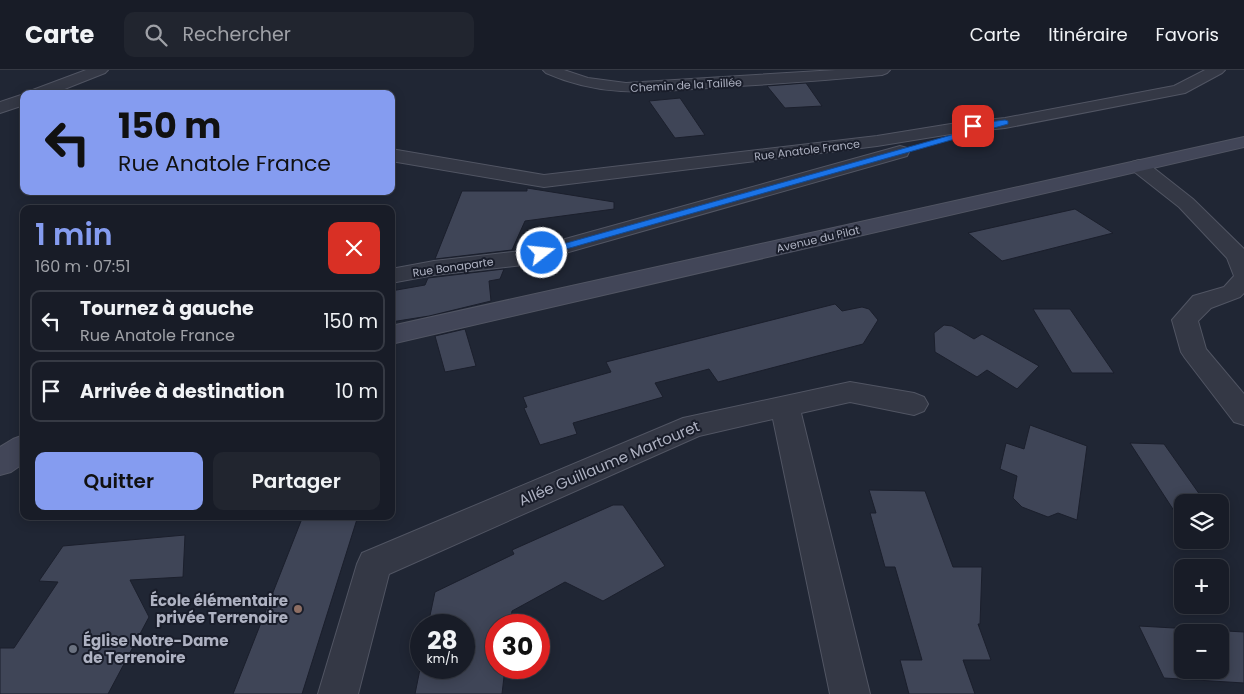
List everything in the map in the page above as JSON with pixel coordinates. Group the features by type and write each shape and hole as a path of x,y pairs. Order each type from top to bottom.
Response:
{"main road":[{"name":"Avenue du Pilat","path":"395,335 1244,142"},
{"path":"0,463 20,450"}],"street":[{"path":"47,90 100,70"},
{"name":"Chemin de la Taillée","path":"551,70 582,81 603,86 626,88 804,77 882,70"},
{"name":"Rue Anatole France","path":"395,156 544,181 877,141 1005,122 1179,90 1217,70"},
{"path":"0,108 20,100"},
{"name":"Rue Bonaparte","path":"395,275 434,268 523,258 1005,122"},
{"path":"1138,166 1186,203 1206,223 1238,256 1244,273"},
{"path":"1244,279 1232,292 1202,302 1185,320 1194,352 1244,414"},
{"path":"850,694 785,406 850,392 914,404"},
{"name":"Allée Guillaume Martouret","path":"338,694 374,564 693,426 785,406"}],"building":[{"path":"806,83 822,106 785,108 767,86"},
{"path":"680,98 705,135 675,138 649,101"},
{"path":"527,188 614,202 614,209 525,221 512,250 435,259 462,191 527,191"},
{"path":"1075,209 1113,233 1002,261 968,233"},
{"path":"504,269 500,279 489,281 491,301 429,316 395,321 395,290 425,285 428,278"},
{"path":"835,304 842,311 862,307 869,309 878,320 863,344 718,382 709,369 655,383 663,397 573,423 577,434 540,445 524,408 527,407 523,397 611,372 606,362"},
{"path":"1033,309 1070,309 1114,373 1072,373"},
{"path":"944,325 952,326 974,339 982,334 1039,366 1017,389 987,370 977,377 935,352 934,333"},
{"path":"465,329 476,366 445,372 435,336"},
{"path":"1030,425 1087,446 1077,520 1058,513 1048,517 1022,507 1013,498 1017,476 1000,469 1006,443 1024,449"},
{"path":"1130,443 1164,444 1199,494 1174,494 1174,511"},
{"path":"869,490 925,491 953,567 982,567 980,624 978,624 991,660 963,660 975,694 909,694 900,660 922,660 895,567 885,567 870,513 876,513"},
{"path":"613,505 623,505 665,566 603,601 565,582 512,611 512,614 485,614 485,679 504,679 502,694 415,694 418,679 475,679 475,614 430,614 435,592 514,554 512,550"},
{"name":"École élémentaire privée Terrenoire","path":"301,520 357,520 302,694 233,694"},
{"path":"185,535 183,577 130,580 149,617 108,694 0,694 0,648 14,648 58,582 39,581 63,546"},
{"path":"1139,626 1174,628 1174,679 1164,678"},
{"path":"1229,631 1244,632 1244,683 1180,679 1229,679"}],"place":[{"name":"École élémentaire privée Terrenoire","path":"298,609"},
{"name":"Église Notre-Dame de Terrenoire","path":"73,649"}],"route":[{"path":"542,253 1005,122 973,126"}]}
